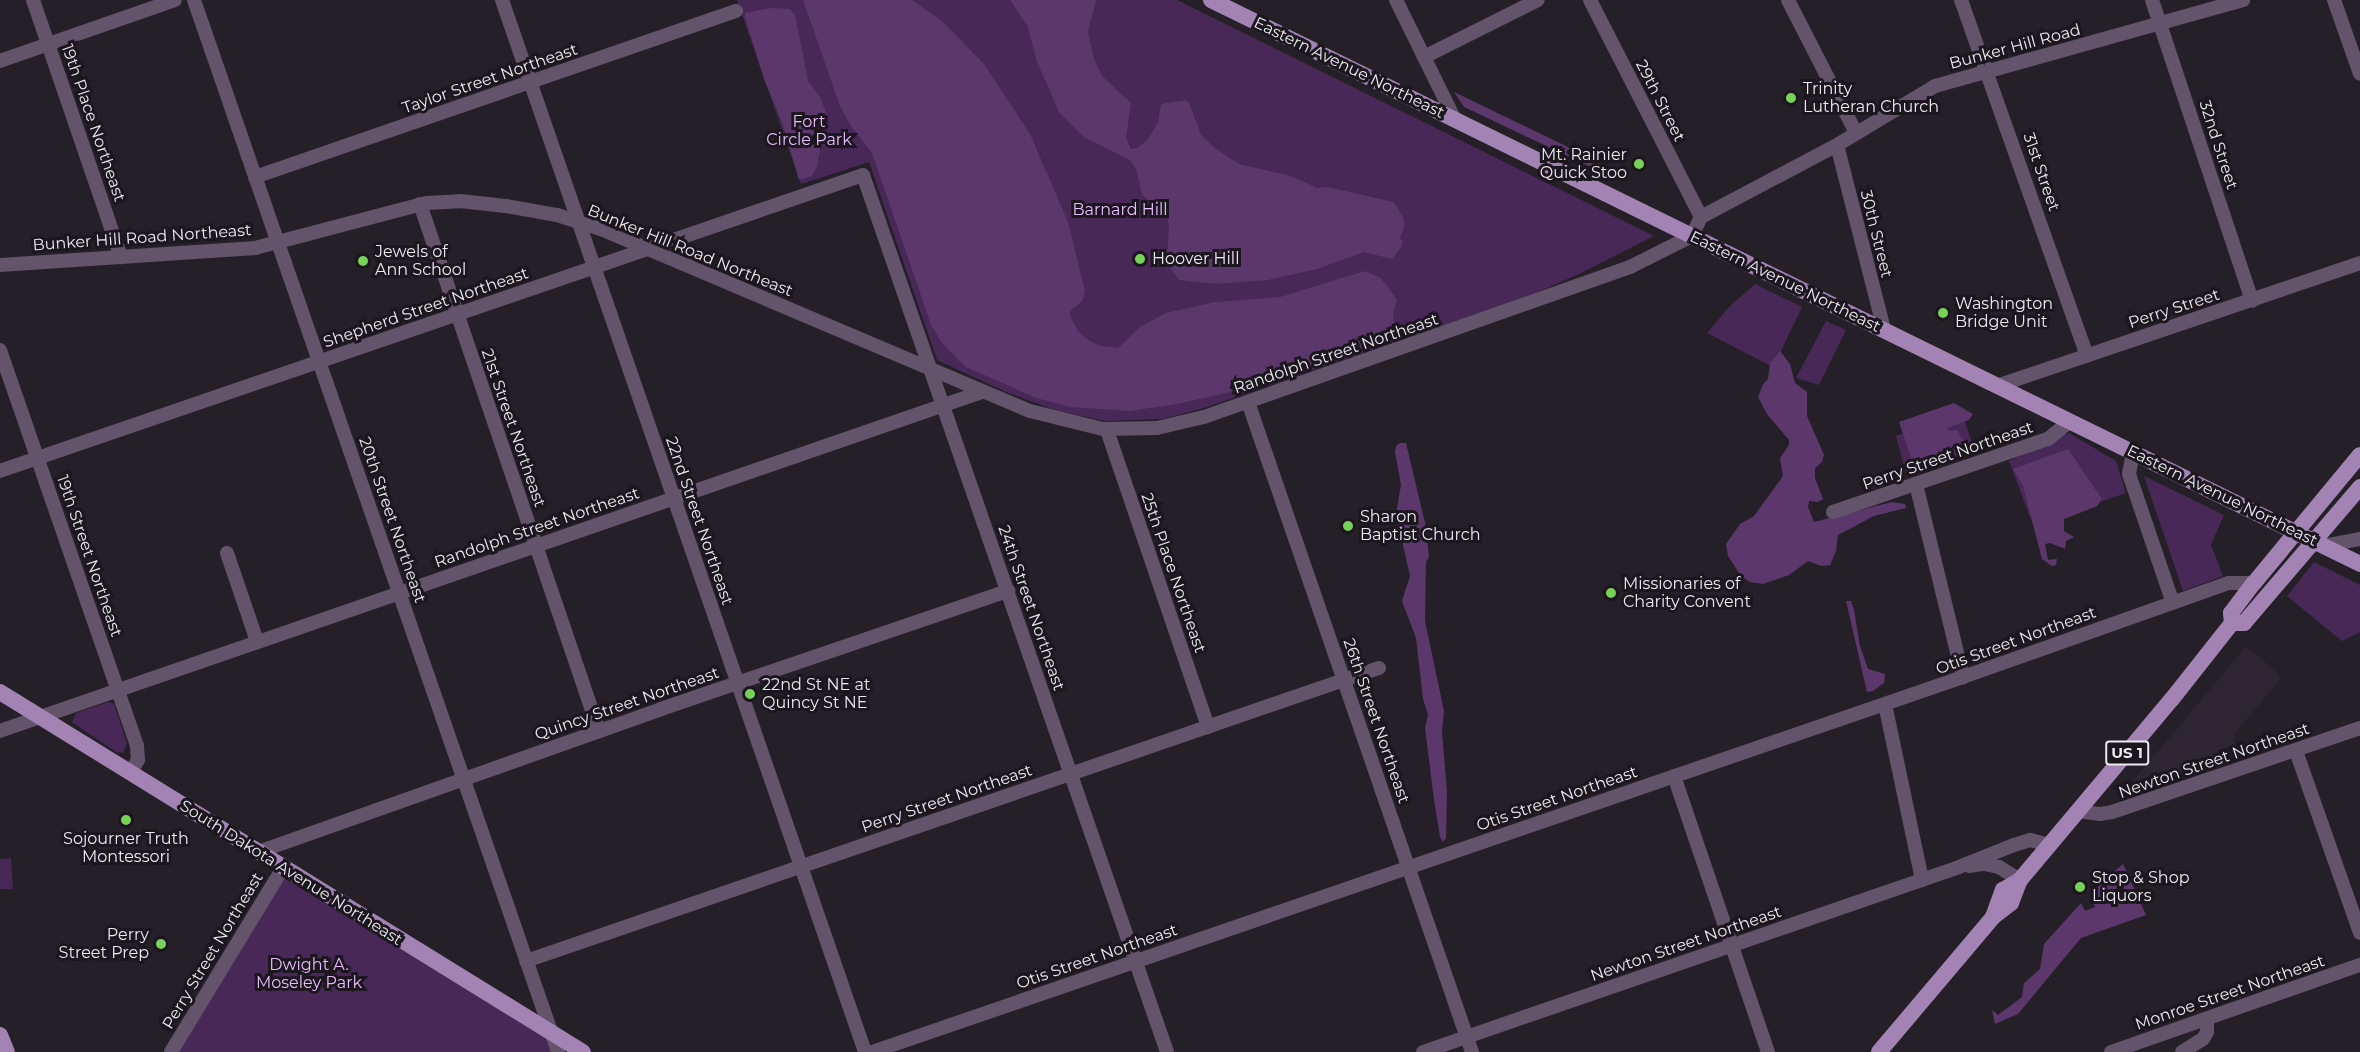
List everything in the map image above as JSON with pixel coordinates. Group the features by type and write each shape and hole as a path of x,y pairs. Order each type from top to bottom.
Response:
{"main road":[{"name":"Eastern Avenue Northeast","path":"1211,0 2360,564"},
{"name":"US 1","path":"1880,1052 1993,917 2011,903 2020,880 2232,623 2231,613 2360,455"},
{"name":"US 1","path":"2232,623 2244,623 2318,544 2360,487"},
{"name":"South Dakota Avenue Northeast","path":"0,692 583,1052"},
{"path":"0,1035 7,1052"}],"street":[{"name":"19th Place Northeast","path":"33,0 121,257"},
{"path":"0,60 175,0"},
{"name":"20th Street Northeast","path":"194,0 558,1052"},
{"name":"22nd Street Northeast","path":"502,0 865,1052"},
{"path":"1396,0 1455,120"},
{"path":"1424,57 1538,0"},
{"name":"29th Street","path":"1590,0 1701,217"},
{"path":"1788,0 1856,133"},
{"name":"31st Street","path":"1962,0 2088,355"},
{"name":"32nd Street","path":"2152,0 2252,301"},
{"name":"Bunker Hill Road","path":"1701,217 1837,145 1935,86 2243,0"},
{"path":"2334,0 2360,74"},
{"name":"Taylor Street Northeast","path":"255,177 735,11"},
{"name":"30th Street","path":"1837,145 1884,330"},
{"name":"Shepherd Street Northeast","path":"0,471 863,175"},
{"name":"24th Street Northeast","path":"863,175 1167,1052"},
{"name":"Bunker Hill Road Northeast","path":"0,265 230,251 278,244 420,204 476,202 557,215 578,222 649,249 932,371"},
{"name":"21st Street Northeast","path":"420,204 598,730"},
{"path":"1692,236 1701,217"},
{"name":"Randolph Street Northeast","path":"932,371 1055,419 1107,430 1143,429 1177,424 1248,402 1576,288 1650,258 1692,236"},
{"name":"Perry Street","path":"1997,386 2360,263"},
{"name":"19th Street Northeast","path":"0,350 138,751 138,760 130,773"},
{"name":"Randolph Street Northeast","path":"0,731 982,392"},
{"name":"26th Street Northeast","path":"1248,402 1472,1052"},
{"name":"Perry Street Northeast","path":"1833,512 2048,439 2069,422"},
{"name":"25th Place Northeast","path":"1107,430 1208,727"},
{"path":"2133,453 2129,474 2173,603"},
{"path":"1916,484 1963,677"},
{"path":"2318,544 2360,539"},
{"path":"227,553 258,641"},
{"name":"Otis Street Northeast","path":"872,1052 1885,704 2229,583 2254,583"},
{"name":"Quincy Street Northeast","path":"258,852 464,780 598,730 1008,591"},
{"name":"Perry Street Northeast","path":"526,961 1379,668"},
{"path":"1885,704 1922,880"},
{"name":"Newton Street Northeast","path":"2078,811 2100,814 2112,812 2360,728"},
{"path":"2296,751 2360,933"},
{"path":"1674,776 1768,1052"},
{"name":"Newton Street Northeast","path":"1423,1052 1922,880 2031,840 2050,845"},
{"name":"Newton Street Northeast","path":"1959,867 1984,864 1999,867 2020,880"},
{"name":"Perry Street Northeast","path":"171,1052 283,868"},
{"name":"Monroe Street Northeast","path":"2111,1052 2360,965"},
{"path":"2182,1052 2203,1039 2208,1028 2207,1019"}],"shaded area":[{"path":"2246,646 2282,677 2235,733 2235,746 2240,758 2142,793 2127,794 2124,792"}],"green space":[{"name":"Barnard Hill","path":"737,0 1177,0 1654,236 1577,275 1528,296 1201,409 1162,419 1105,421 1055,410 1006,392 937,360 869,162 801,184"},
{"path":"803,0 912,0 941,20 984,64 1030,134 1068,222 1085,291 1082,301 1070,311 1070,316 1078,331 1088,340 1100,346 1118,348 1140,327 1166,313 1215,302 1280,297 1365,271 1381,278 1397,300 1393,313 1396,337 1226,393 1172,405 1129,411 1070,407 1036,398 966,367 942,343 931,325 872,153 851,126 840,106"},
{"path":"1010,0 1096,0 1088,32 1094,59 1102,76 1131,103 1126,138 1131,149 1138,148 1149,138 1158,122 1161,104 1186,100 1201,135 1216,149 1239,164 1291,176 1317,188 1327,187 1394,202 1404,219 1404,229 1400,238 1403,242 1401,248 1392,259 1364,252 1317,269 1268,280 1216,284 1179,280 1171,269 1167,256 1169,228 1167,216 1142,195 1137,171 1130,160 1084,137 1059,112 1036,59 1028,27"},
{"name":"Fort Circle Park","path":"770,8 789,9 795,14 808,81 820,97 828,118 819,130 821,144 817,167 812,176 799,180 782,122 764,79 745,17 745,13"},
{"path":"1454,92 1599,162 1608,171 1597,170 1464,107"},
{"path":"1755,284 1802,307 1773,367 1707,333 1729,307"},
{"path":"1826,321 1846,330 1819,385 1796,378"},
{"path":"1780,351 1790,364 1795,383 1807,392 1807,416 1824,455 1822,462 1815,468 1815,478 1823,499 1818,502 1809,501 1808,507 1814,522 1892,502 1905,504 1906,508 1874,516 1838,535 1836,551 1830,565 1821,566 1808,561 1789,575 1763,584 1750,582 1741,576 1728,556 1726,544 1740,524 1754,516 1783,476 1780,458 1789,445 1789,440 1767,414 1758,397 1763,384 1768,379 1770,363"},
{"path":"1954,403 1973,414 1969,420 1947,428 1949,431 1957,430 1962,439 1975,443 1974,449 1915,470 1899,422"},
{"path":"1962,413 1975,451 1906,474 1896,436"},
{"path":"2069,433 2116,461 2126,493 2033,525 2009,461"},
{"path":"1406,443 1426,527 1429,557 1426,562 1425,621 1444,711 1442,732 1447,791 1446,838 1443,842 1440,837 1434,800 1425,728 1428,715 1423,699 1416,638 1402,601 1410,576 1396,514 1401,485 1395,452 1396,446"},
{"path":"2068,449 2102,499 2097,506 2064,519 2064,531 2074,537 2066,541 2065,549 2050,543 2045,544 2048,560 2057,559 2056,565 2052,566 2042,559 2023,486 2013,469"},
{"path":"2144,476 2224,515 2211,545 2223,576 2183,591"},
{"path":"2314,562 2360,585 2360,632 2342,641 2287,596"},
{"path":"1846,601 1851,601 1854,610 1860,646 1868,669 1885,674 1884,683 1873,691 1867,692"},
{"path":"109,702 114,704 127,743 123,753 116,752 72,722 76,713"},
{"path":"11,858 13,889 0,889 0,859"},
{"path":"2123,864 2146,915 2081,938 2018,1014 1995,1024 1992,1010 1998,1015 2022,997 2024,983 2040,969 2044,944 2081,903 2085,911 2095,907 2092,898 2099,885"},
{"name":"Dwight A. Moseley Park","path":"283,868 551,1033 558,1052 171,1052"}],"place":[{"name":"Trinity Lutheran Church","path":"1791,98"},
{"name":"Mt. Rainier Quick Stoo","path":"1639,164"},
{"name":"Hoover Hill","path":"1140,259"},
{"name":"Jewels of Ann School","path":"363,261"},
{"name":"Washington Bridge Unit","path":"1943,313"},
{"name":"Sharon Baptist Church","path":"1348,526"},
{"name":"Missionaries of Charity Convent","path":"1611,593"},
{"name":"22nd St NE at Quincy St NE","path":"750,694"},
{"name":"Sojourner Truth Montessori","path":"126,820"},
{"name":"Stop & Shop Liquors","path":"2080,887"},
{"name":"Perry Street Prep","path":"161,944"}]}
